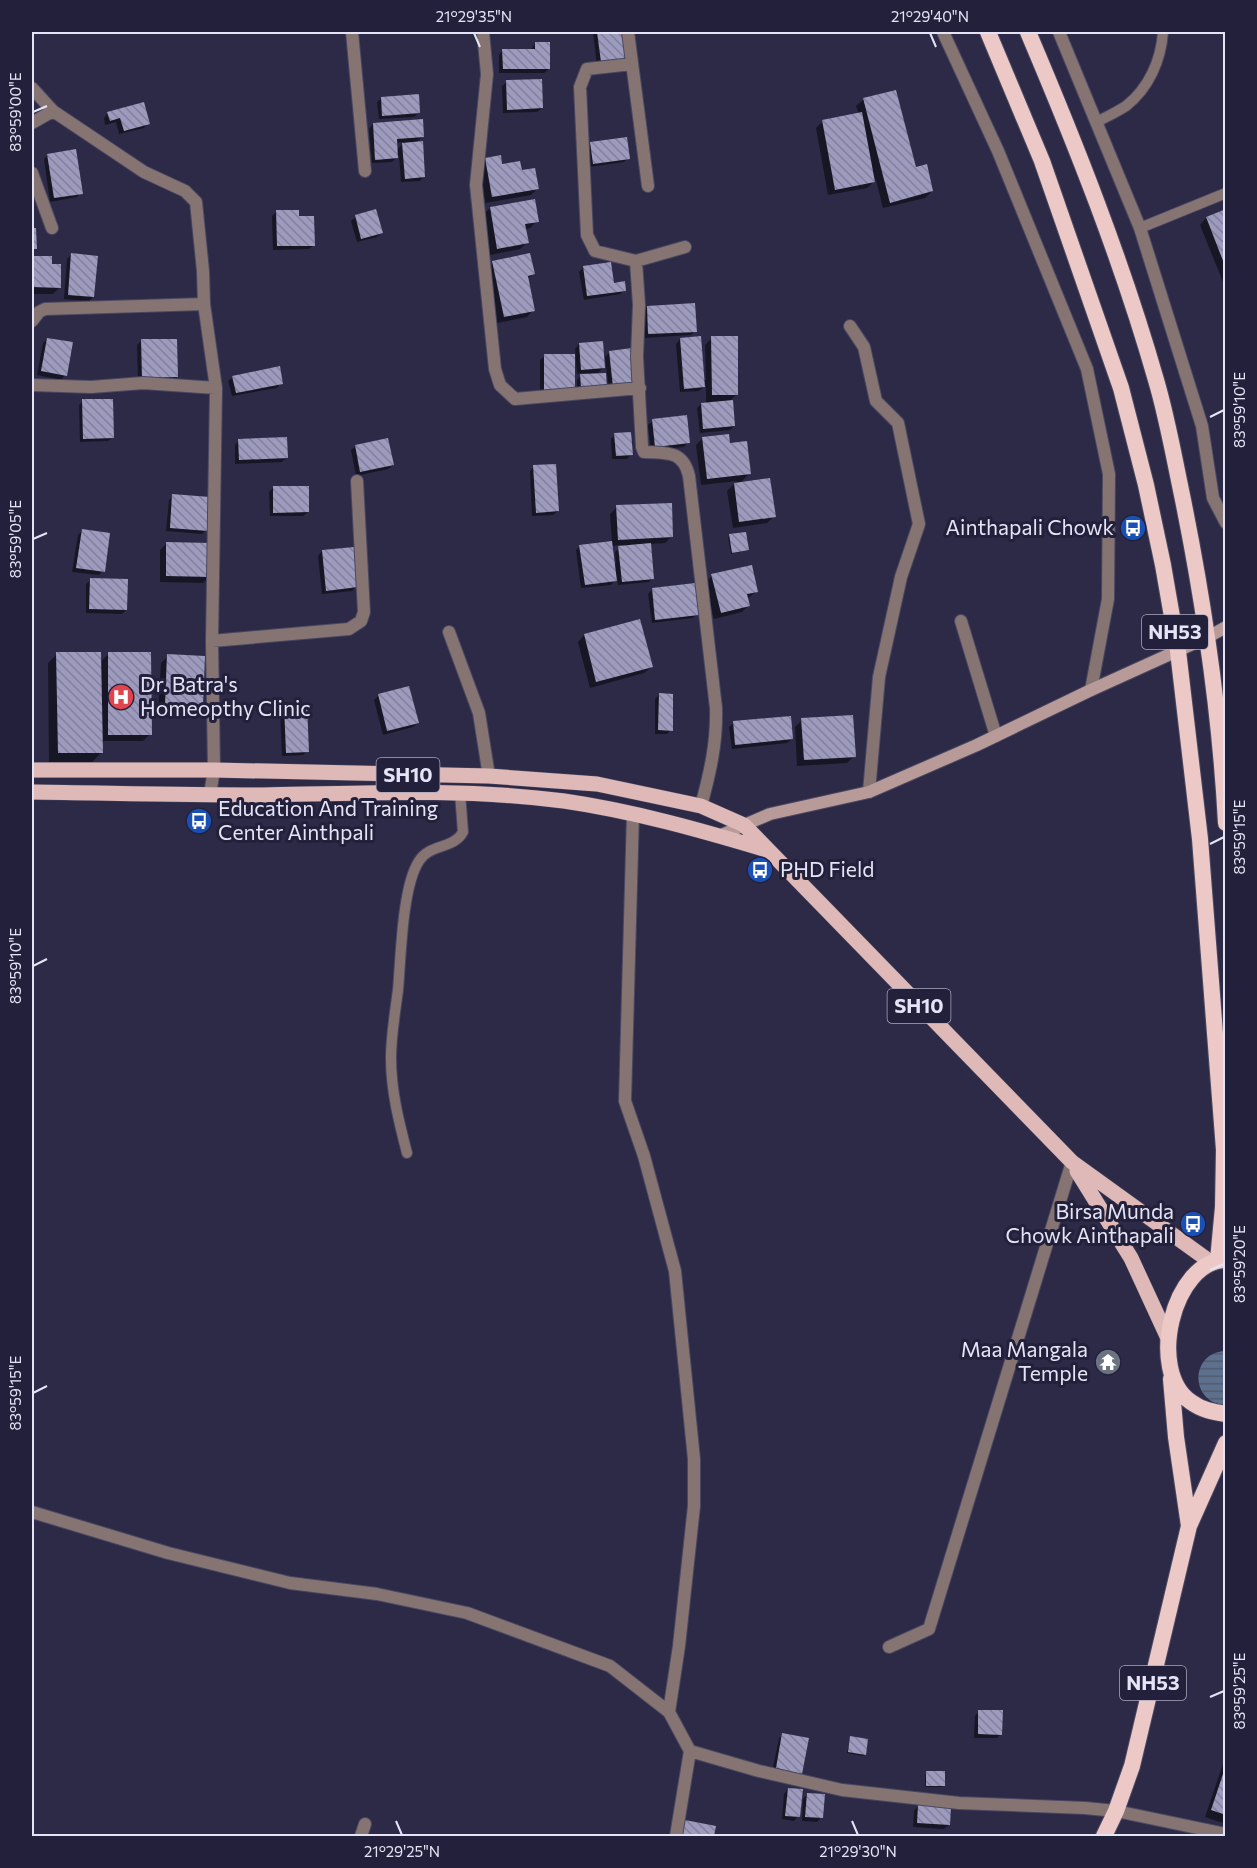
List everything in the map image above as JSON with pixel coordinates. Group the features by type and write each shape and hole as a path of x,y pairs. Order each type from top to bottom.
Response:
{"highway":[{"name":"NH53","path":"988,32 1042,161 1121,388 1151,508 1178,651 1200,839 1224,1150 1223,1207 1218,1261 1205,1267 1190,1280 1172,1315 1167,1336 1176,1437 1189,1526"},
{"name":"NH53","path":"1028,32 1055,95 1122,269 1157,382 1196,564 1208,637 1221,744 1225,821"},
{"name":"NH53","path":"1171,1373 1177,1387 1189,1401 1209,1412 1226,1414"},
{"name":"NH53","path":"1104,1836 1116,1811 1132,1766 1189,1526 1226,1443"}],"main road":[{"path":"719,836 770,814 869,792 996,736 1226,627"},
{"name":"SH10","path":"32,770 214,770 489,776 597,784 701,806 744,825 1072,1162 1218,1261"},
{"name":"SH10","path":"32,792 492,794 564,801 633,813 694,827 767,849"},
{"name":"SH10","path":"1072,1162 1131,1258 1167,1336"}],"street":[{"path":"352,32 365,171"},
{"path":"483,32 486,74 476,185 495,369 500,385 515,399 640,388"},
{"path":"628,32 648,186"},
{"path":"944,32 998,151 1087,369 1109,474 1108,599 1091,690"},
{"path":"1059,32 1140,228 1202,426 1214,498 1226,523"},
{"path":"632,64 587,69 580,87 587,235 595,251 636,261 685,247"},
{"path":"32,88 53,111 144,172 186,190 196,202 204,304 216,388 212,641 214,770 210,794"},
{"path":"32,123 53,111"},
{"path":"32,173 52,228"},
{"path":"636,261 642,447 644,452 674,453 686,465 689,476 717,729 713,763 701,806"},
{"path":"32,321 39,312 45,309 204,304"},
{"path":"849,326 864,347 876,401 898,423 919,524 901,577 879,677 869,792"},
{"path":"32,385 91,387 144,383 216,388"},
{"path":"212,641 349,629 361,621 364,612 357,481"},
{"path":"961,621 996,736"},
{"path":"449,632 479,713 489,776"},
{"path":"633,813 624,1101 644,1156 675,1271 694,1459 694,1506 679,1646 669,1712"},
{"path":"889,1647 929,1629 1072,1162"},
{"path":"32,1512 168,1552 290,1583 377,1594 467,1613 610,1666 669,1712 690,1751 676,1836"},
{"path":"690,1751 759,1771 842,1790 958,1803 1116,1811 1226,1834"},
{"path":"361,1836 365,1824"}],"lane":[{"path":"1097,122 1126,105 1142,89 1154,71 1162,46 1163,32"},
{"path":"1140,228 1226,193"},
{"path":"408,1152 396,1109 391,1058 408,887 420,858 434,849 456,841 463,832 460,794"}],"water":[{"path":"1225,1351 1225,1405 1213,1402 1205,1396 1198,1378 1205,1360 1213,1354"}],"building":[{"path":"597,32 622,32 626,59 601,62"},
{"path":"535,42 550,42 550,69 503,69 502,49 535,49"},
{"path":"542,79 543,108 507,110 506,80"},
{"path":"896,90 916,167 927,164 933,191 890,203 863,98"},
{"path":"419,94 420,113 382,116 381,97"},
{"path":"144,102 150,124 124,131 120,118 110,121 107,112"},
{"path":"862,112 875,182 835,190 822,120"},
{"path":"423,119 424,137 397,139 398,158 375,160 373,123"},
{"path":"627,137 630,159 593,164 590,142"},
{"path":"423,141 425,177 405,179 402,143"},
{"path":"76,149 83,194 54,198 47,154"},
{"path":"501,155 502,164 520,161 522,170 535,168 539,189 492,197 485,158"},
{"path":"535,199 539,222 525,224 529,243 497,249 490,207"},
{"path":"376,209 383,233 361,239 355,215"},
{"path":"1226,209 1226,266 1225,266 1206,217"},
{"path":"276,210 299,210 299,216 314,216 315,246 277,246"},
{"path":"32,228 36,228 37,249 32,249"},
{"path":"71,253 98,256 94,297 68,295"},
{"path":"530,253 535,274 528,276 535,311 504,317 492,261"},
{"path":"32,256 52,256 52,264 61,264 61,288 32,287"},
{"path":"611,262 614,283 625,281 626,291 587,296 583,266"},
{"path":"695,303 697,332 648,334 647,306"},
{"path":"701,336 705,387 684,389 680,338"},
{"path":"711,336 738,336 738,395 712,395"},
{"path":"47,338 73,342 67,376 41,371"},
{"path":"141,339 177,339 178,377 142,378"},
{"path":"603,341 605,368 581,370 579,343"},
{"path":"632,348 637,384 613,387 609,351"},
{"path":"544,354 575,354 575,392 544,392"},
{"path":"280,366 283,384 236,393 232,376"},
{"path":"606,373 607,387 581,388 580,374"},
{"path":"82,399 113,399 114,438 83,439"},
{"path":"733,400 735,426 703,429 701,403"},
{"path":"687,415 690,443 655,447 652,419"},
{"path":"631,432 633,455 616,456 614,433"},
{"path":"729,434 730,443 747,441 751,474 707,479 702,437"},
{"path":"287,437 288,458 239,460 238,439"},
{"path":"388,438 394,465 360,472 355,445"},
{"path":"556,464 559,511 536,513 533,465"},
{"path":"770,478 776,517 739,522 734,483"},
{"path":"273,486 309,486 309,512 273,513"},
{"path":"172,494 210,497 208,531 170,528"},
{"path":"672,503 673,537 618,540 616,505"},
{"path":"82,529 110,533 105,572 76,568"},
{"path":"746,532 749,550 732,553 729,534"},
{"path":"612,541 617,581 585,585 579,545"},
{"path":"166,542 211,543 211,577 166,576"},
{"path":"651,543 654,579 622,582 618,546"},
{"path":"354,547 358,587 326,591 322,550"},
{"path":"752,565 758,592 747,594 750,606 721,613 711,574"},
{"path":"90,578 128,579 127,610 89,609"},
{"path":"695,583 699,615 655,620 652,588"},
{"path":"640,619 653,667 596,682 584,634"},
{"path":"56,652 101,652 103,753 58,753"},
{"path":"108,652 151,652 152,735 108,735"},
{"path":"167,654 205,656 203,706 165,704"},
{"path":"409,686 419,723 387,731 378,694"},
{"path":"659,693 673,694 673,731 658,730"},
{"path":"307,704 309,752 286,753 284,705"},
{"path":"853,715 856,757 804,760 801,718"},
{"path":"791,716 793,739 735,745 733,721"},
{"path":"978,1710 1003,1710 1002,1735 978,1734"},
{"path":"782,1733 809,1738 802,1774 776,1768"},
{"path":"850,1736 868,1739 866,1755 848,1752"},
{"path":"1226,1768 1226,1815 1211,1810"},
{"path":"926,1771 945,1771 945,1786 926,1786"},
{"path":"788,1788 803,1789 800,1817 785,1816"},
{"path":"807,1793 825,1794 823,1818 805,1817"},
{"path":"918,1805 951,1807 950,1825 917,1823"},
{"path":"685,1820 716,1826 714,1836 682,1836"}],"place":[{"name":"Ainthapali Chowk","path":"1133,528"},
{"name":"Dr. Batra's Homeopthy Clinic","path":"121,697"},
{"name":"Education And Training Center Ainthpali","path":"199,821"},
{"name":"PHD Field","path":"760,870"},
{"name":"Birsa Munda Chowk Ainthapali","path":"1193,1224"},
{"name":"Maa Mangala Temple","path":"1108,1362"}]}
